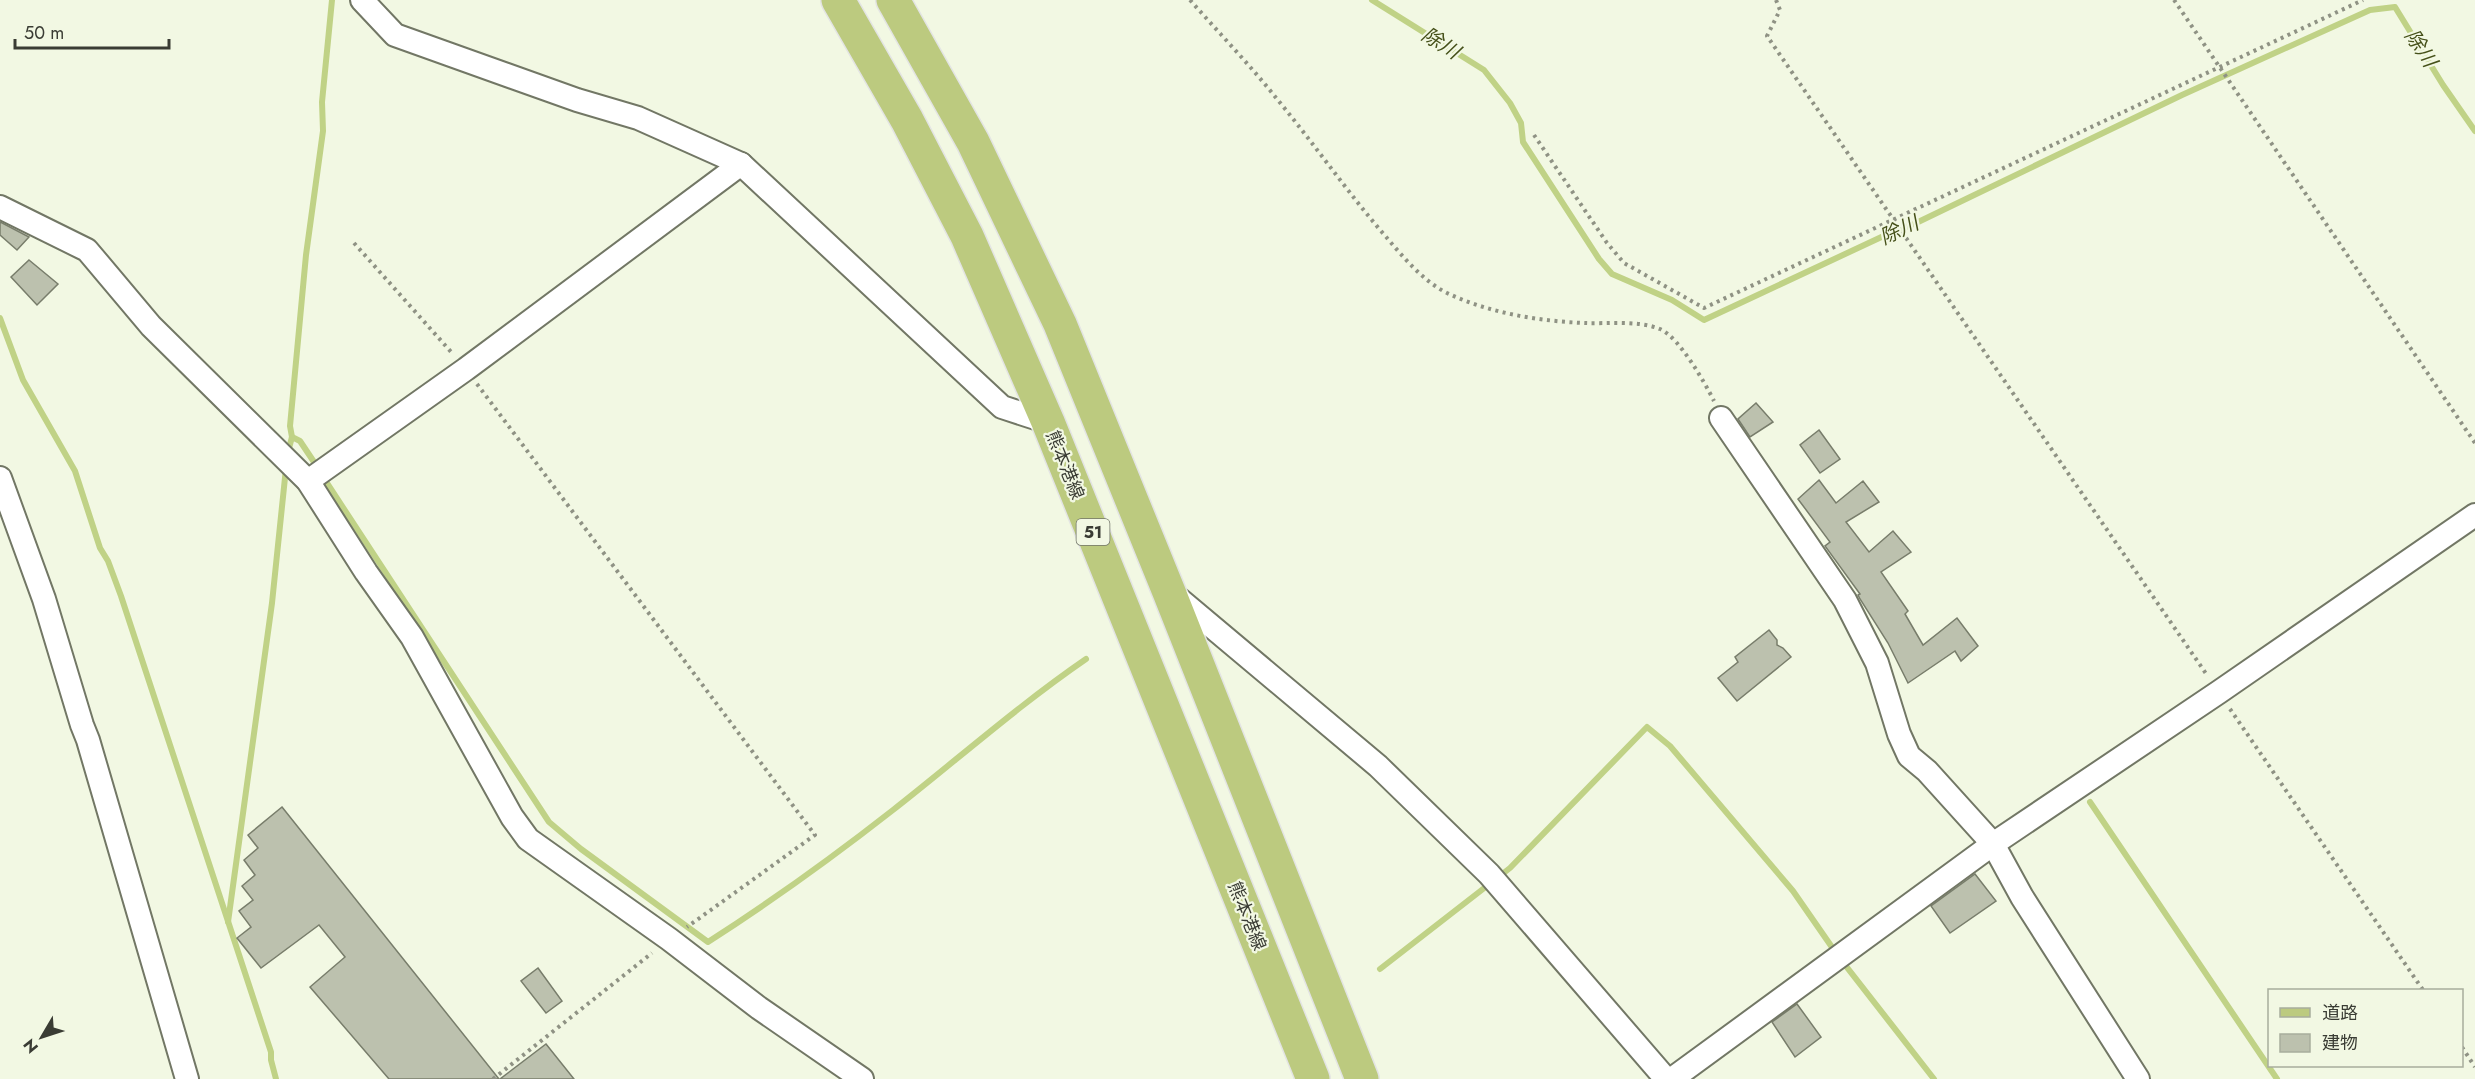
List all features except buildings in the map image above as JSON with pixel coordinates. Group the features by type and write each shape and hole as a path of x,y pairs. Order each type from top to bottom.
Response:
{"main road":[{"name":"熊本港線","path":"838,0 908,120 967,236 1048,422 1313,1079"},
{"path":"893,0 973,142 1060,324 1362,1079"}],"street":[{"path":"362,0 394,35 577,100 639,118 741,165 1002,406 1048,422"},
{"path":"309,481 466,369 741,165"},
{"path":"0,207 87,250 151,326 309,481 411,638 512,817 528,839 669,939 759,1008 862,1079"},
{"path":"1721,418 1845,600 1877,663 1899,734 1909,756 1927,771 1993,844 2022,897 2138,1079"},
{"path":"0,478 44,599 88,740 187,1079"},
{"path":"1671,1079 1993,844 2219,692 2475,515"},
{"path":"1169,592 1378,766 1489,874 1666,1079"}],"path":[{"path":"1190,0 1277,98 1368,215 1407,261 1426,278 1445,292 1503,312 1550,321 1633,324 1662,329 1681,347 1705,381 1721,418"},
{"path":"1776,0 1780,10 1767,36 2422,989"},
{"path":"2174,0 2475,443"},
{"path":"1534,135 1607,243 1624,263 1704,308 2363,0"},
{"path":"354,243 466,369 816,835 669,939 493,1079"},
{"path":"2463,1049 2475,1067"}],"waterway":[{"path":"288,452 292,437 290,426 306,255 323,131 322,102 332,0"},
{"name":"除川","path":"1372,0 1484,70 1510,103 1521,123 1523,142 1599,259 1612,274 1672,300 1704,320 1914,224 2182,95 2370,10 2395,7 2443,85 2475,131"},
{"path":"0,318 23,380 75,471 100,548 108,561 121,596 271,1052 276,1079"},
{"path":"292,437 300,441 318,468"},
{"path":"228,922 272,603 286,468"},
{"path":"323,477 549,822 581,849 708,942 779,895 848,845 1086,659"},
{"path":"1380,969 1510,868 1647,727 1670,746 1793,891 1836,953"},
{"path":"2090,802 2268,1066"},
{"path":"1842,961 1934,1079"},
{"path":"2269,1067 2277,1079"}]}
